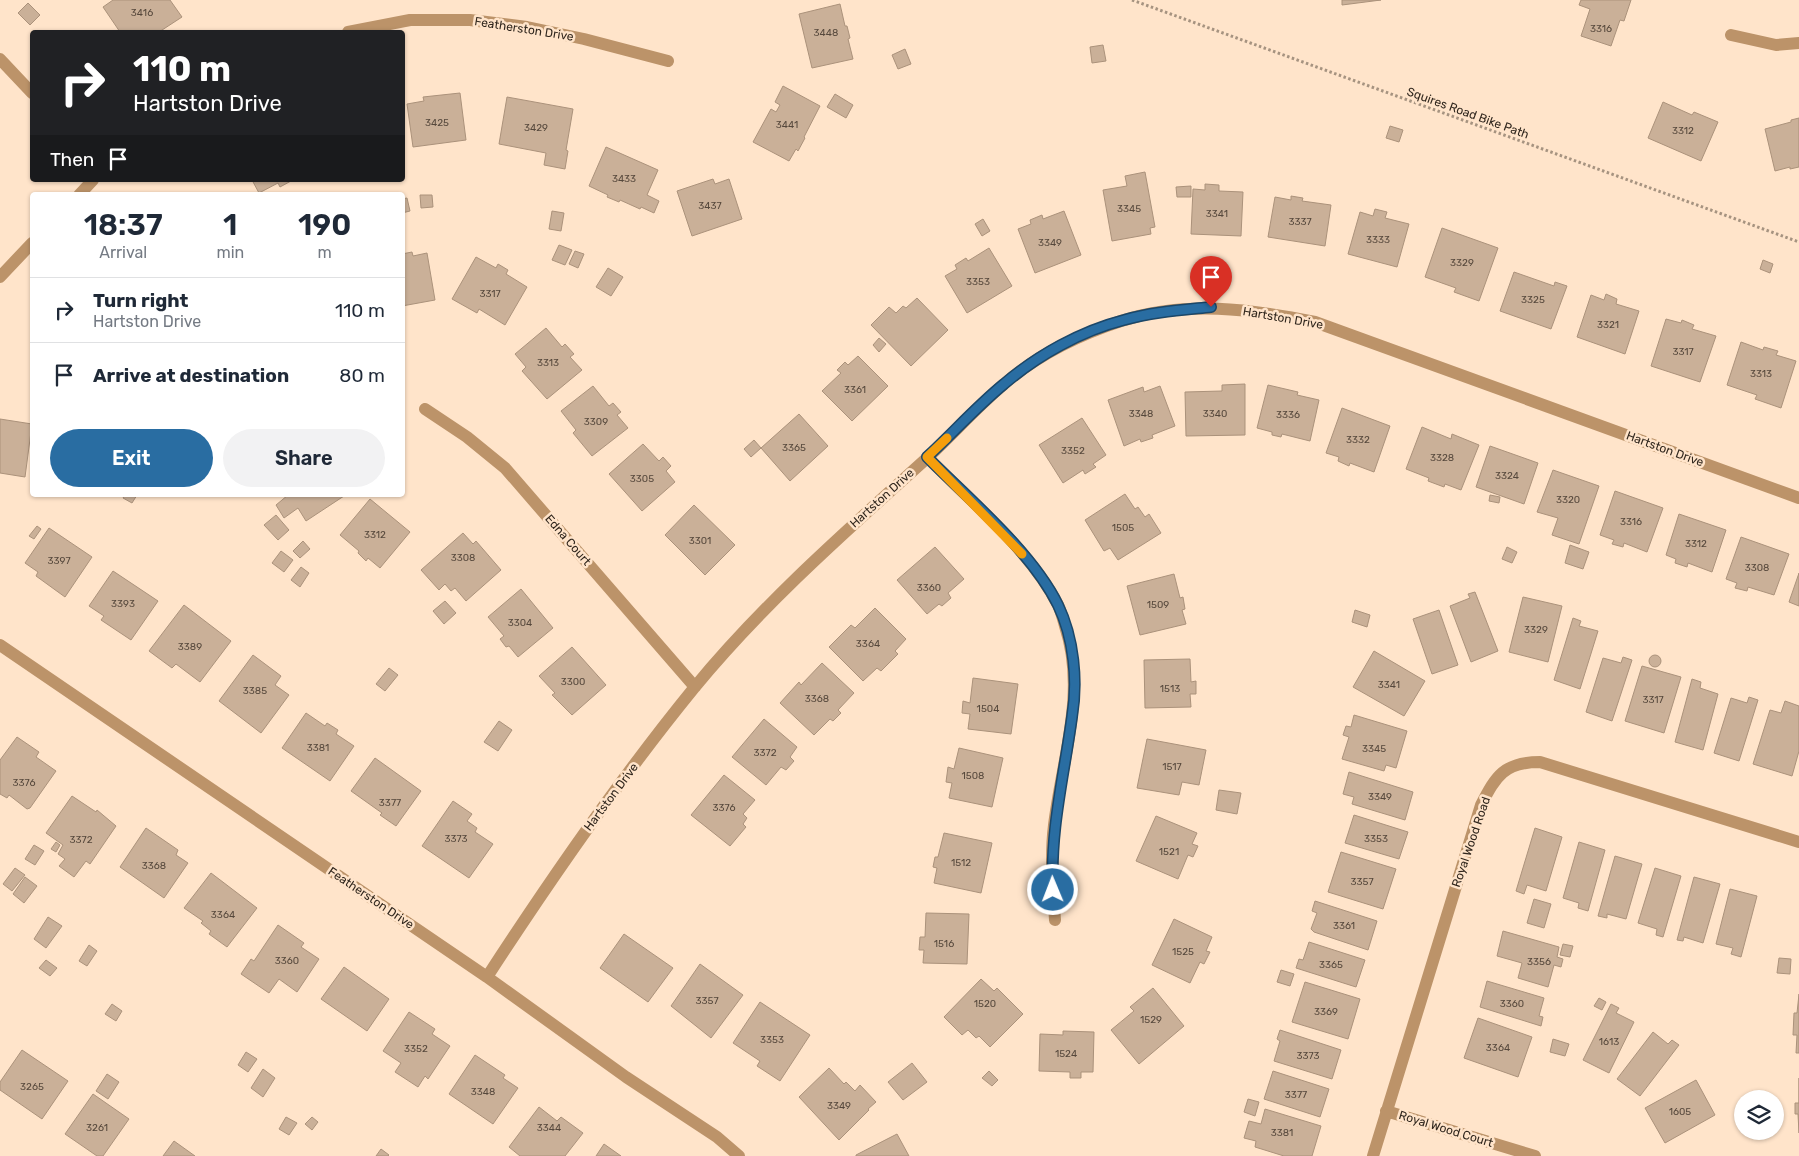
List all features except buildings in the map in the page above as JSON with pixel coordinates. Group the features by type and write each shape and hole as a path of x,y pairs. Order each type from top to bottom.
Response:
{"street":[{"name":"Featherston Drive","path":"358,30 410,20 470,20 527,27 668,61"},
{"path":"1731,35 1776,45 1799,43"},
{"path":"0,59 30,91"},
{"path":"81,192 91,182"},
{"path":"0,277 30,245"},
{"name":"Hartston Drive","path":"487,977 547,885 609,798 695,687 739,637 802,572 1004,383 1047,352 1085,334 1123,320 1161,312 1211,307 1263,312 1315,322 1799,498"},
{"name":"Edna Court","path":"425,410 467,437 505,468 695,687"},
{"path":"927,457 998,527 1035,567 1058,606 1070,641 1075,678 1073,715 1054,826 1052,876 1055,920"},
{"name":"Featherston Drive","path":"0,645 487,977 626,1077 717,1136 739,1156"},
{"name":"Royal Wood Road","path":"1373,1156 1481,805 1493,782 1500,774 1524,762 1540,762 1799,842"},
{"name":"Royal Wood Court","path":"1386,1111 1536,1156"}],"path":[{"name":"Squires Road Bike Path","path":"1132,0 1799,242"}],"slow traffic":[{"path":"947,438 927,457 998,527 1022,554"}],"route":[{"path":"1053,890 1054,826 1073,715 1075,678 1070,641 1058,606 1035,567 998,527 927,457 1004,383 1047,352 1085,334 1123,320 1161,312 1211,307"}]}
